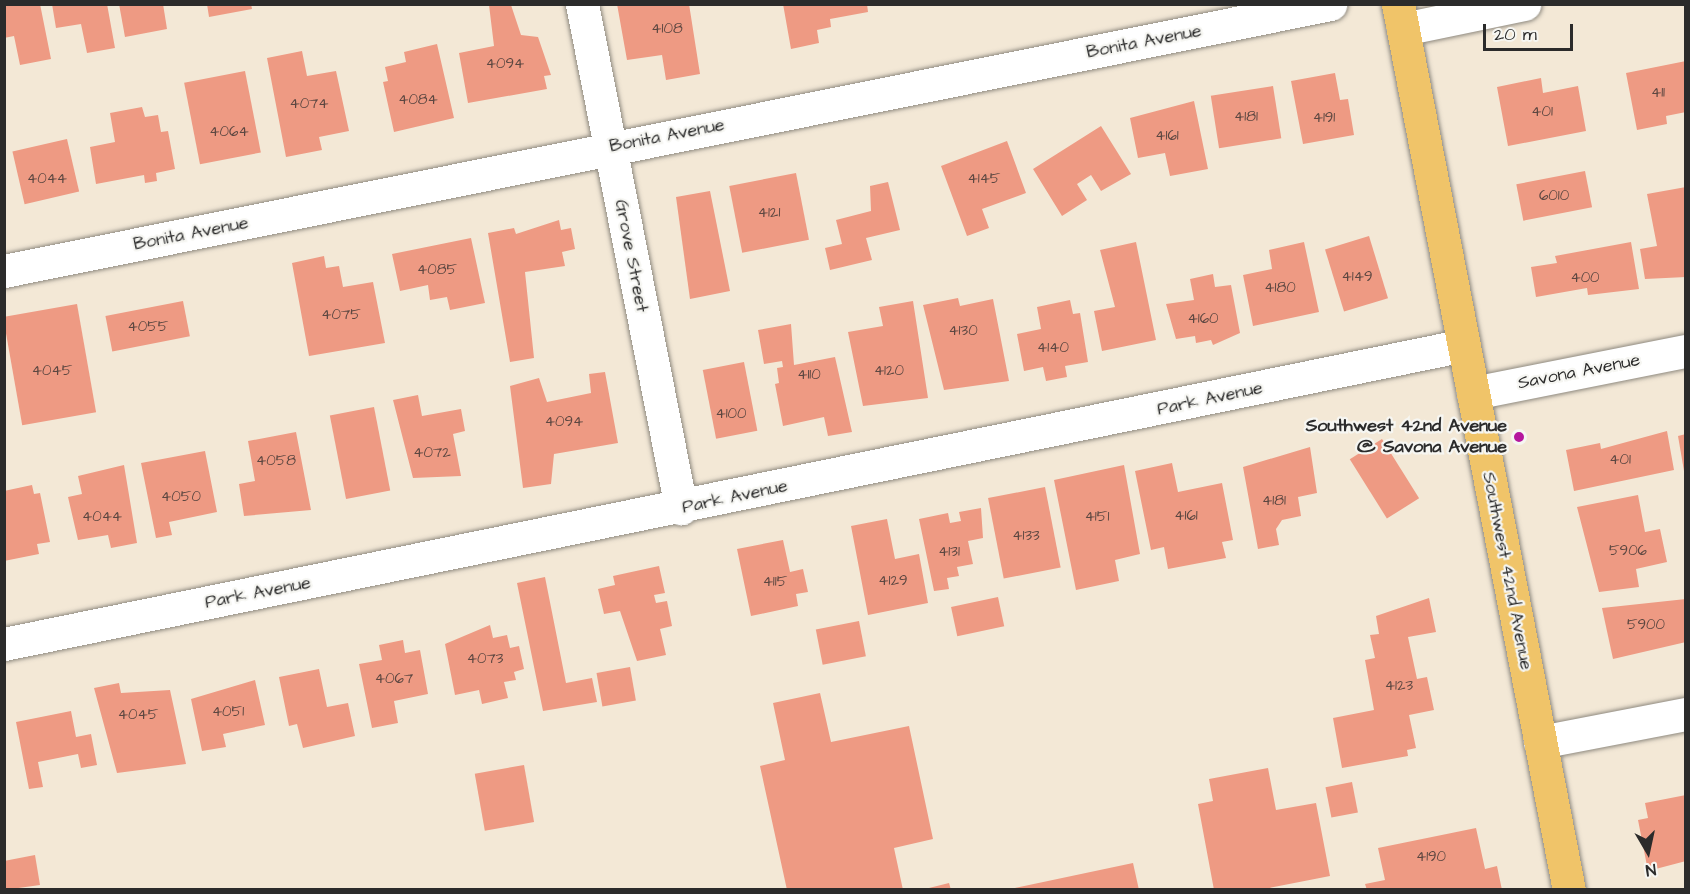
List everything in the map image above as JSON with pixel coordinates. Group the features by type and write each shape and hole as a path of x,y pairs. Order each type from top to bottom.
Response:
{"main road":[{"name":"Southwest 42nd Avenue","path":"1400,17 1569,890"}],"street":[{"name":"Grove Street","path":"582,4 681,508"},
{"name":"Bonita Avenue","path":"4,271 1330,4"},
{"path":"1400,17 1524,4"},
{"name":"Park Avenue","path":"4,644 681,508 1464,345"},
{"name":"Savona Avenue","path":"1473,393 1686,351"},
{"path":"1540,742 1686,714"}],"building":[{"path":"4,4 40,4 51,59 20,65 14,36 4,38"},
{"path":"52,4 107,4 115,48 87,53 81,24 56,28"},
{"path":"119,4 163,4 167,29 125,37"},
{"path":"207,4 251,4 252,9 209,17"},
{"path":"617,4 689,4 700,74 666,80 662,55 627,60"},
{"path":"783,4 867,4 868,12 830,19 831,27 817,30 819,43 791,49"},
{"path":"489,5 511,5 521,35 538,37 551,75 544,76 547,89 468,103 459,53 494,46"},
{"path":"437,44 454,118 394,132 383,82 388,81 385,67 406,62 404,52"},
{"path":"302,51 307,76 336,71 349,131 319,137 322,150 286,157 267,58"},
{"path":"1686,61 1686,112 1666,116 1667,124 1637,130 1626,73"},
{"path":"245,71 261,152 200,164 184,83"},
{"path":"1335,73 1340,100 1348,99 1354,135 1303,144 1291,81"},
{"path":"1541,78 1543,93 1578,86 1586,131 1508,146 1497,87"},
{"path":"1273,86 1281,138 1219,148 1211,96"},
{"path":"1194,101 1208,169 1170,176 1165,153 1138,158 1130,118"},
{"path":"142,107 145,117 158,115 161,132 168,131 175,169 156,173 157,181 145,183 144,175 96,184 90,147 115,142 110,113"},
{"path":"1101,126 1131,174 1101,191 1091,175 1077,184 1087,200 1062,216 1033,169"},
{"path":"67,139 79,192 25,204 12,152"},
{"path":"1007,141 1026,193 982,209 989,228 967,236 941,166"},
{"path":"1585,171 1592,207 1523,221 1516,184"},
{"path":"796,173 809,240 742,253 729,186"},
{"path":"888,182 900,230 866,238 872,260 830,270 825,248 842,244 836,220 871,211 870,186"},
{"path":"1686,187 1686,277 1645,279 1640,249 1657,246 1647,194"},
{"path":"710,191 730,291 690,299 676,197"},
{"path":"559,220 561,230 571,228 575,249 562,252 565,266 525,272 534,358 510,362 488,233 514,228 516,234"},
{"path":"1369,236 1388,298 1344,312 1325,249"},
{"path":"471,238 485,303 450,310 447,297 430,300 428,285 400,291 392,254"},
{"path":"1136,242 1156,340 1102,351 1094,311 1115,307 1100,250"},
{"path":"1304,242 1319,312 1253,326 1243,275 1272,269 1269,250"},
{"path":"1631,242 1639,289 1588,295 1587,288 1536,297 1531,267 1557,263 1555,256"},
{"path":"324,256 326,268 339,266 343,287 373,282 385,343 309,356 292,263"},
{"path":"1213,274 1215,287 1231,285 1240,333 1213,345 1211,340 1196,343 1195,336 1176,339 1166,304 1194,300 1190,279"},
{"path":"958,298 960,306 993,299 1009,381 944,390 923,305"},
{"path":"1070,300 1073,314 1080,313 1088,362 1065,366 1067,377 1046,381 1043,367 1024,371 1017,334 1041,329 1037,307"},
{"path":"183,301 190,336 112,351 105,316"},
{"path":"913,301 928,398 863,406 848,332 883,326 879,307"},
{"path":"77,304 96,412 22,425 4,317"},
{"path":"791,324 794,365 835,357 852,432 828,436 824,417 783,426 775,384 779,383 777,368 783,367 782,361 764,364 758,330"},
{"path":"744,362 757,431 716,439 703,370"},
{"path":"605,372 618,443 554,454 551,484 523,488 510,386 539,378 547,402 591,393 589,374"},
{"path":"418,395 422,416 461,409 465,431 453,434 461,476 413,478 393,400"},
{"path":"374,407 390,490 346,499 330,416"},
{"path":"1667,431 1674,470 1574,491 1566,450 1600,443 1601,449"},
{"path":"296,432 311,510 244,516 239,484 255,481 248,441"},
{"path":"1686,434 1686,471 1684,471 1678,436"},
{"path":"1382,439 1419,498 1387,519 1350,459"},
{"path":"1310,447 1317,493 1298,497 1301,516 1282,520 1276,529 1279,545 1258,549 1243,467"},
{"path":"205,451 217,512 169,522 172,535 156,538 141,463"},
{"path":"1172,463 1178,492 1222,483 1233,540 1222,542 1226,558 1168,569 1164,547 1151,550 1135,471"},
{"path":"124,465 137,543 111,548 108,535 78,540 68,497 82,494 78,476"},
{"path":"1124,465 1140,554 1115,560 1119,581 1076,590 1054,480"},
{"path":"32,485 34,494 40,493 50,542 37,544 39,554 4,561 4,491"},
{"path":"1045,487 1061,567 1004,579 988,498"},
{"path":"1638,495 1645,532 1660,529 1667,562 1636,569 1639,587 1599,592 1577,507"},
{"path":"981,508 983,538 968,541 973,564 957,567 959,576 947,578 949,589 934,591 919,519 948,513 950,523 961,521 959,512"},
{"path":"887,519 895,559 919,554 928,603 868,615 851,526"},
{"path":"783,540 790,572 803,569 808,592 796,594 798,606 751,616 737,549"},
{"path":"659,566 665,593 654,595 656,603 667,601 672,626 660,629 666,655 637,661 620,611 604,614 598,589 615,585 613,576"},
{"path":"545,577 566,683 592,678 597,702 543,711 517,583"},
{"path":"998,597 1004,626 957,636 951,607"},
{"path":"1429,598 1436,632 1408,637 1417,679 1427,677 1434,710 1409,715 1416,748 1407,750 1408,756 1342,768 1333,718 1374,710 1365,660 1375,658 1370,635 1379,634 1376,616"},
{"path":"1686,599 1686,642 1613,659 1602,608"},
{"path":"859,621 866,656 823,665 816,629"},
{"path":"490,625 493,638 507,635 510,648 519,646 524,669 514,672 516,680 504,682 508,698 482,704 479,690 455,695 445,644"},
{"path":"403,640 405,653 420,650 428,694 394,701 398,723 372,728 359,664 382,660 379,645"},
{"path":"630,667 636,700 602,706 597,673"},
{"path":"319,669 327,707 348,703 355,736 303,748 297,724 289,726 279,677"},
{"path":"255,680 265,725 223,734 226,747 202,751 191,699"},
{"path":"119,683 121,693 170,690 186,764 117,773 94,688"},
{"path":"820,693 831,742 909,726 933,839 894,848 903,890 787,890 760,766 785,760 773,703"},
{"path":"71,711 76,737 91,734 97,765 81,768 78,754 38,762 43,787 29,789 16,722"},
{"path":"524,765 534,822 485,831 475,774"},
{"path":"1268,768 1276,810 1316,803 1330,876 1259,890 1214,890 1198,804 1213,801 1209,779"},
{"path":"1352,782 1358,812 1331,818 1325,787"},
{"path":"1686,795 1686,861 1648,871 1638,820 1648,818 1645,803"},
{"path":"1476,828 1485,869 1497,866 1502,890 1367,890 1365,884 1385,880 1378,848"},
{"path":"35,855 40,885 4,890 4,861"},
{"path":"1133,863 1139,890 1015,890 1015,888"},
{"path":"949,883 951,890 925,890 925,889"}],"place":[{"name":"Southwest 42nd Avenue @ Savona Avenue","path":"1519,437"}]}
